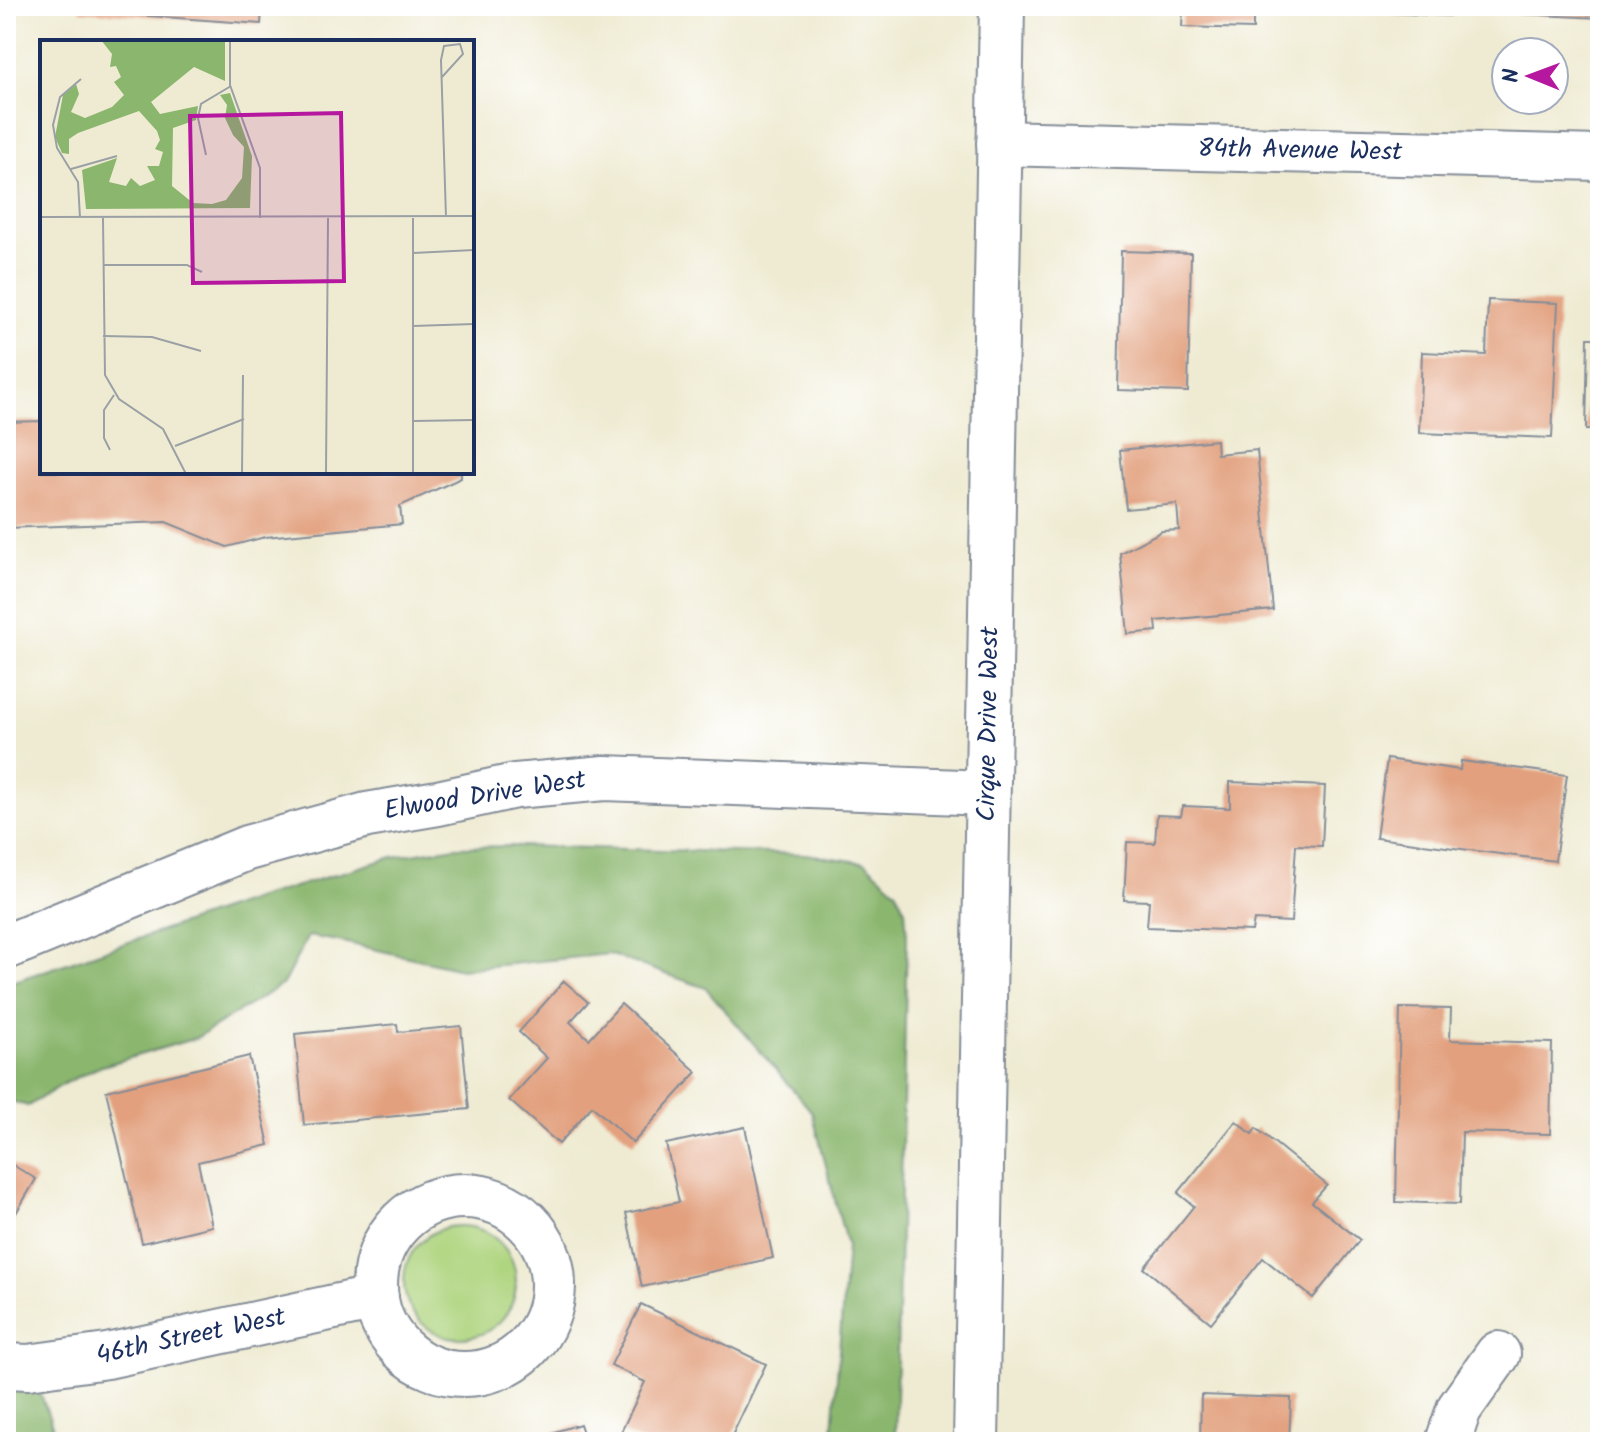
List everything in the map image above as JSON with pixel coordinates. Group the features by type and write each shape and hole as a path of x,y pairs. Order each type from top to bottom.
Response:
{"street":[{"name":"Cirque Drive West","path":"976,1442 1002,6"},
{"name":"84th Avenue West","path":"999,143 1600,158"},
{"name":"Elwood Drive West","path":"6,947 247,848 367,815 515,786 605,778 987,793"},
{"path":"464,1195 496,1201 522,1217 542,1241 553,1270 552,1301 547,1316 541,1330 522,1354 494,1370 464,1376 436,1371 412,1358 392,1338 378,1313 376,1298 374,1285 378,1258 392,1232 411,1212 436,1199 464,1195"},
{"name":"46th Street West","path":"6,1366 28,1367 107,1356 376,1298"},
{"path":"1448,1442 1459,1409 1498,1354"}],"green space":[{"path":"456,847 806,854 866,863 896,890 905,909 907,936 895,1442 813,1442 833,1430 847,1246 812,1112 706,988 609,954 461,969 308,936 283,984 196,1038 99,1067 28,1106 6,1100 6,984 258,898 393,857"},
{"path":"460,1226 481,1230 500,1242 512,1261 516,1282 512,1303 500,1322 481,1334 460,1338 439,1334 420,1322 408,1303 404,1282 408,1261 420,1242 439,1230"},
{"path":"6,1388 39,1389 58,1442 6,1442"}],"building":[{"path":"6,6 13,6 12,30 6,29"},
{"path":"81,6 262,6 261,24 80,11"},
{"path":"1162,6 1253,6 1253,29 1182,27 1183,9 1162,9"},
{"path":"1389,6 1449,6 1449,16 1389,13"},
{"path":"1498,6 1600,6 1600,18 1498,13"},
{"path":"1121,251 1191,253 1188,392 1118,390"},
{"path":"1488,300 1558,303 1552,438 1419,433 1422,352 1486,355"},
{"path":"1588,338 1600,338 1600,430 1586,430"},
{"path":"40,421 40,474 461,474 461,478 400,506 402,524 265,537 227,547 166,522 6,528 6,422"},
{"path":"1216,440 1217,454 1257,450 1273,610 1156,621 1157,631 1128,634 1120,553 1162,531 1179,530 1177,504 1126,509 1120,450"},
{"path":"1387,759 1460,770 1461,761 1567,775 1555,861 1376,838"},
{"path":"1230,782 1325,786 1322,846 1296,845 1291,922 1254,920 1252,931 1147,927 1149,901 1124,900 1127,842 1155,843 1157,815 1181,816 1183,806 1230,808"},
{"path":"564,981 588,1002 570,1022 589,1039 621,1004 697,1072 633,1143 592,1106 559,1144 509,1100 547,1058 519,1032"},
{"path":"1400,1008 1451,1009 1450,1040 1552,1043 1550,1134 1462,1132 1460,1204 1396,1202"},
{"path":"397,1024 398,1032 461,1026 469,1109 304,1125 295,1034"},
{"path":"249,1056 269,1145 198,1162 212,1226 142,1243 106,1091"},
{"path":"1236,1121 1252,1134 1256,1128 1327,1185 1312,1202 1360,1240 1313,1298 1263,1258 1211,1323 1144,1268 1194,1206 1178,1193"},
{"path":"745,1127 773,1258 642,1287 626,1213 679,1202 666,1144"},
{"path":"6,1161 36,1179 6,1230"},
{"path":"641,1304 766,1364 729,1442 642,1442 621,1432 645,1382 611,1365"},
{"path":"1201,1395 1291,1398 1289,1442 1200,1442"},
{"path":"580,1424 586,1442 525,1441"}]}
